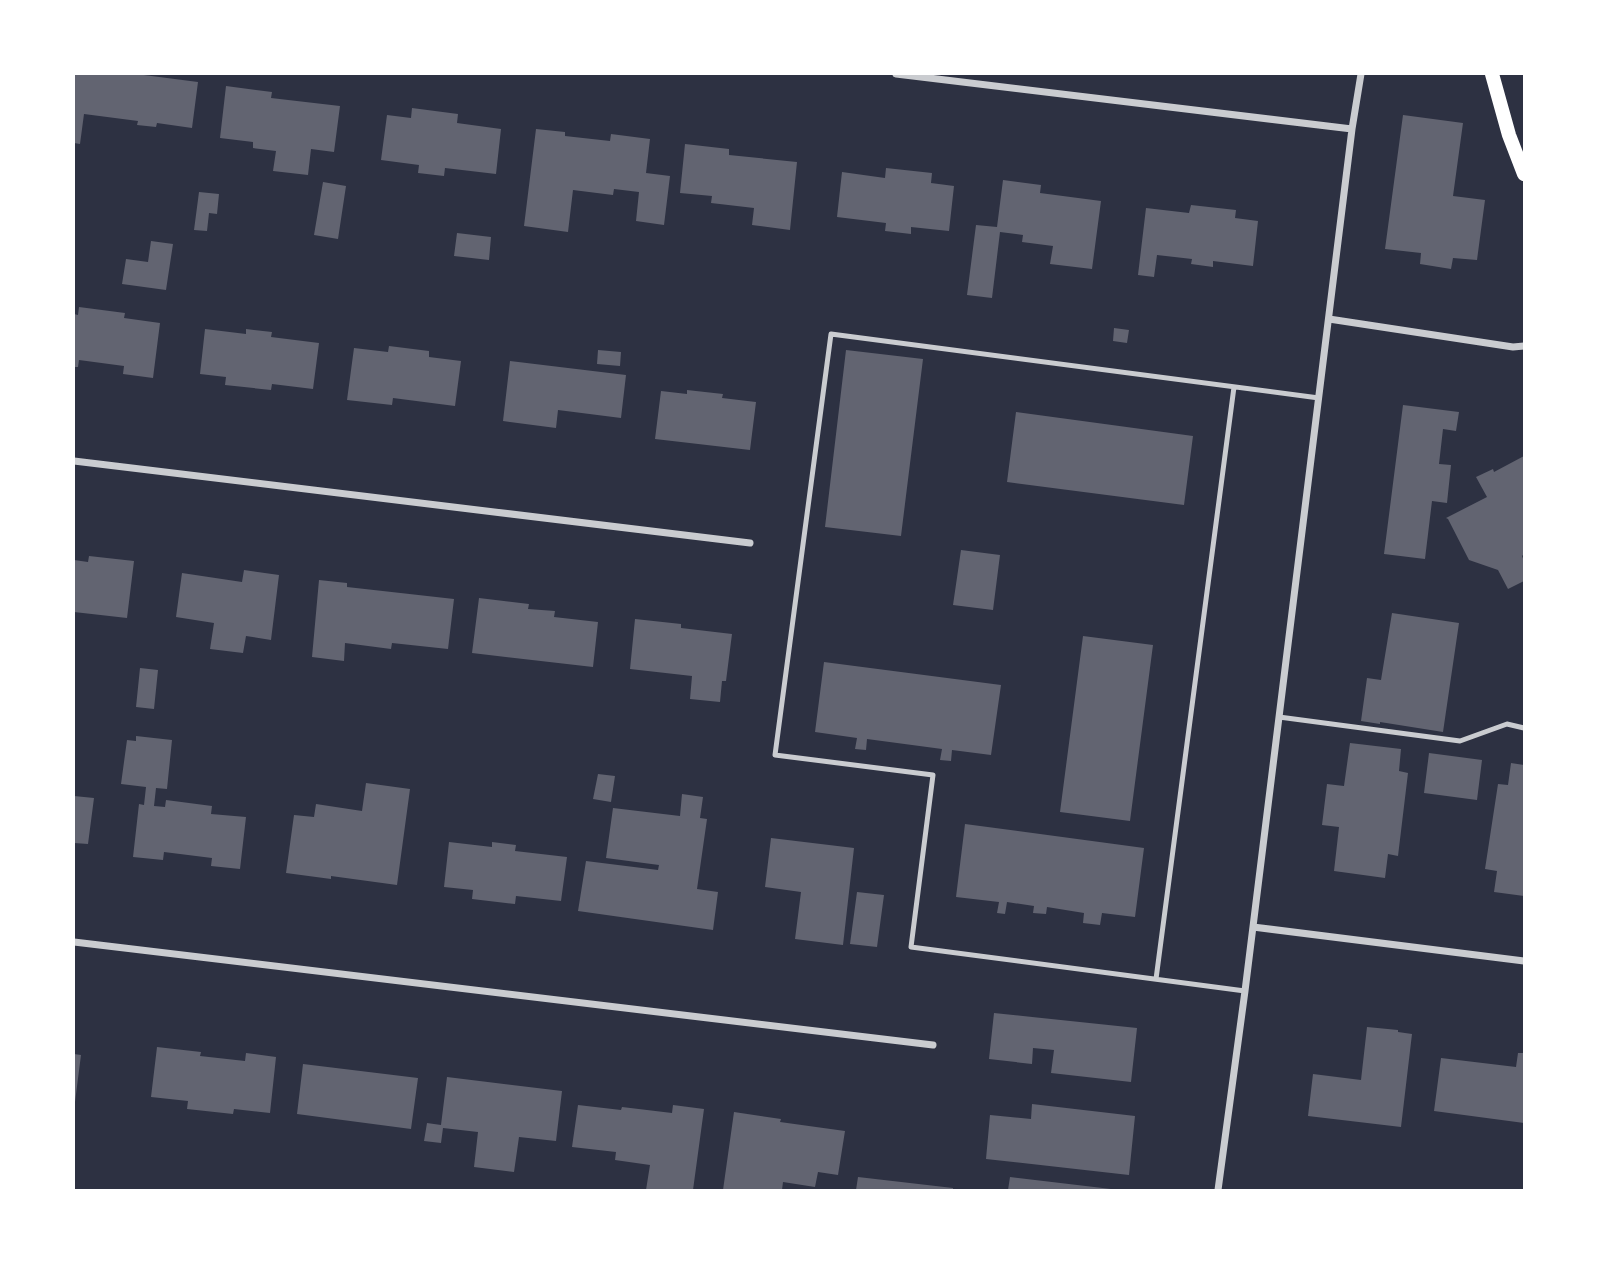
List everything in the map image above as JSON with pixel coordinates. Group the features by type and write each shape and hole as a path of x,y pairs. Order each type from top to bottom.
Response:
{"main road":[{"path":"1492,74 1509,135 1524,174"}],"street":[{"path":"896,74 1352,129"},
{"path":"1218,1191 1361,74"},
{"path":"1329,319 1513,347 1524,346"},
{"path":"74,461 750,543"},
{"path":"1253,927 1524,961"},
{"path":"74,942 933,1045"}],"lane":[{"path":"1245,991 911,947 933,775 775,755 831,334 1319,398"},
{"path":"1156,979 1234,387"},
{"path":"1279,717 1460,741 1507,724 1524,728"}],"building":[{"path":"74,74 136,74 198,82 192,128 157,123 156,127 137,125 138,121 84,114 80,144 74,143"},
{"path":"226,86 272,92 271,98 340,106 334,152 311,149 308,175 273,171 276,151 253,148 253,142 220,138"},
{"path":"412,108 458,114 457,123 501,129 496,174 445,168 444,176 418,173 419,165 381,160 387,115 411,118"},
{"path":"1403,115 1463,123 1453,196 1485,200 1477,260 1453,258 1451,269 1420,264 1421,253 1385,249"},
{"path":"536,129 565,132 565,136 610,141 611,134 650,139 646,173 670,176 664,225 636,221 639,192 614,189 613,195 573,190 568,232 524,226"},
{"path":"685,144 729,149 729,155 797,162 790,230 752,225 754,208 711,203 712,196 680,193"},
{"path":"886,168 932,173 931,183 954,186 949,231 911,227 911,234 885,231 886,223 837,217 842,172 885,178"},
{"path":"1003,180 1041,185 1040,193 1101,201 1092,269 1050,264 1053,246 1022,242 1023,235 1000,232 992,298 967,295 976,225 997,227"},
{"path":"323,182 346,186 338,239 314,235"},
{"path":"199,192 219,194 217,214 209,213 207,231 194,230"},
{"path":"1191,205 1236,210 1235,218 1258,221 1253,266 1213,261 1213,267 1191,264 1192,259 1157,255 1154,277 1138,275 1146,208 1189,213"},
{"path":"457,233 491,237 489,260 454,256"},
{"path":"151,241 173,244 166,290 122,284 126,259 148,262"},
{"path":"79,307 125,313 124,318 160,323 153,378 123,374 124,366 79,360 78,367 74,367 74,314 78,315"},
{"path":"1114,328 1129,330 1127,343 1113,341"},
{"path":"205,329 246,334 246,329 272,332 271,337 319,343 313,389 272,384 271,390 225,385 226,377 200,374"},
{"path":"389,346 429,351 429,357 461,361 455,406 393,398 392,405 347,400 354,348 388,352"},
{"path":"598,350 621,352 620,366 597,364"},
{"path":"846,350 923,359 901,536 825,527"},
{"path":"510,361 626,375 621,418 558,410 556,428 503,421"},
{"path":"687,390 723,394 722,398 756,402 750,450 655,439 661,391 687,394"},
{"path":"1403,405 1459,412 1456,431 1443,429 1439,464 1451,465 1447,503 1432,501 1425,559 1384,554"},
{"path":"1016,412 1193,436 1184,505 1007,482"},
{"path":"1524,456 1524,581 1508,589 1498,570 1469,560 1446,518 1487,497 1476,477 1493,469 1494,472"},
{"path":"961,550 1000,555 993,610 953,605"},
{"path":"89,556 134,561 127,618 74,612 74,560 88,562"},
{"path":"244,570 279,575 271,640 246,636 243,653 210,649 214,623 176,617 182,573 242,582"},
{"path":"319,580 347,583 347,587 454,599 448,649 392,643 391,649 345,643 344,661 312,657"},
{"path":"479,598 529,604 528,609 555,611 554,617 598,622 593,667 472,653"},
{"path":"1392,613 1459,623 1443,732 1361,721 1367,678 1381,680"},
{"path":"635,619 732,634 726,681 722,681 720,702 690,699 692,676 630,669"},
{"path":"1083,636 1153,645 1130,821 1060,812"},
{"path":"824,662 1001,685 991,755 952,750 951,761 940,760 942,749 867,739 866,750 855,749 857,738 815,732"},
{"path":"140,668 158,670 154,709 136,707"},
{"path":"136,736 172,740 167,789 156,788 154,806 165,807 166,800 212,806 211,814 246,817 240,869 211,866 212,858 164,852 163,860 133,857 139,804 144,805 146,787 121,784 127,740 136,741"},
{"path":"1350,743 1401,749 1399,771 1408,773 1398,856 1388,854 1385,878 1334,871 1339,827 1322,825 1327,784 1344,786"},
{"path":"1429,753 1482,760 1477,800 1424,793"},
{"path":"1511,763 1524,765 1524,896 1494,892 1497,871 1485,869 1498,784 1508,785"},
{"path":"598,774 615,776 611,802 593,799"},
{"path":"366,783 410,789 397,885 286,873 294,815 314,817 316,804 362,811"},
{"path":"682,794 703,797 700,818 707,819 697,889 718,892 713,930 578,911 586,861 658,870 659,865 606,858 613,808 680,816"},
{"path":"74,796 94,798 88,844 74,843"},
{"path":"965,824 1144,848 1135,917 1102,913 1100,925 1083,923 1084,913 1047,907 1046,914 1033,913 1034,906 1007,902 1005,914 997,913 999,902 956,897"},
{"path":"771,838 854,848 843,945 795,939 801,892 765,887"},
{"path":"449,842 492,847 492,842 516,845 515,851 567,857 561,901 516,896 515,904 472,899 473,890 444,887"},
{"path":"857,892 884,895 877,947 850,944"},
{"path":"994,1013 1137,1028 1131,1082 1051,1073 1054,1050 1033,1048 1032,1064 989,1059"},
{"path":"1367,1027 1412,1034 1401,1127 1308,1116 1313,1074 1361,1080"},
{"path":"157,1047 201,1052 200,1056 245,1061 246,1053 276,1057 270,1113 234,1109 233,1114 187,1109 188,1101 151,1097"},
{"path":"1518,1053 1524,1053 1524,1123 1434,1111 1441,1058 1516,1067"},
{"path":"74,1054 81,1055 75,1102 74,1102"},
{"path":"303,1064 418,1078 411,1129 297,1114"},
{"path":"447,1077 562,1091 556,1141 519,1137 514,1172 474,1167 478,1132 443,1128 441,1143 424,1141 427,1123 441,1125"},
{"path":"1032,1104 1135,1116 1129,1175 986,1159 990,1115 1031,1119"},
{"path":"578,1105 672,1113 673,1105 704,1109 693,1190 646,1190 650,1165 615,1160 616,1152 572,1147"},
{"path":"734,1112 845,1131 838,1175 818,1172 815,1187 783,1182 782,1190 723,1190"},
{"path":"858,1177 953,1188 953,1190 856,1190"},
{"path":"1010,1177 1111,1189 1111,1190 1008,1190"}]}
